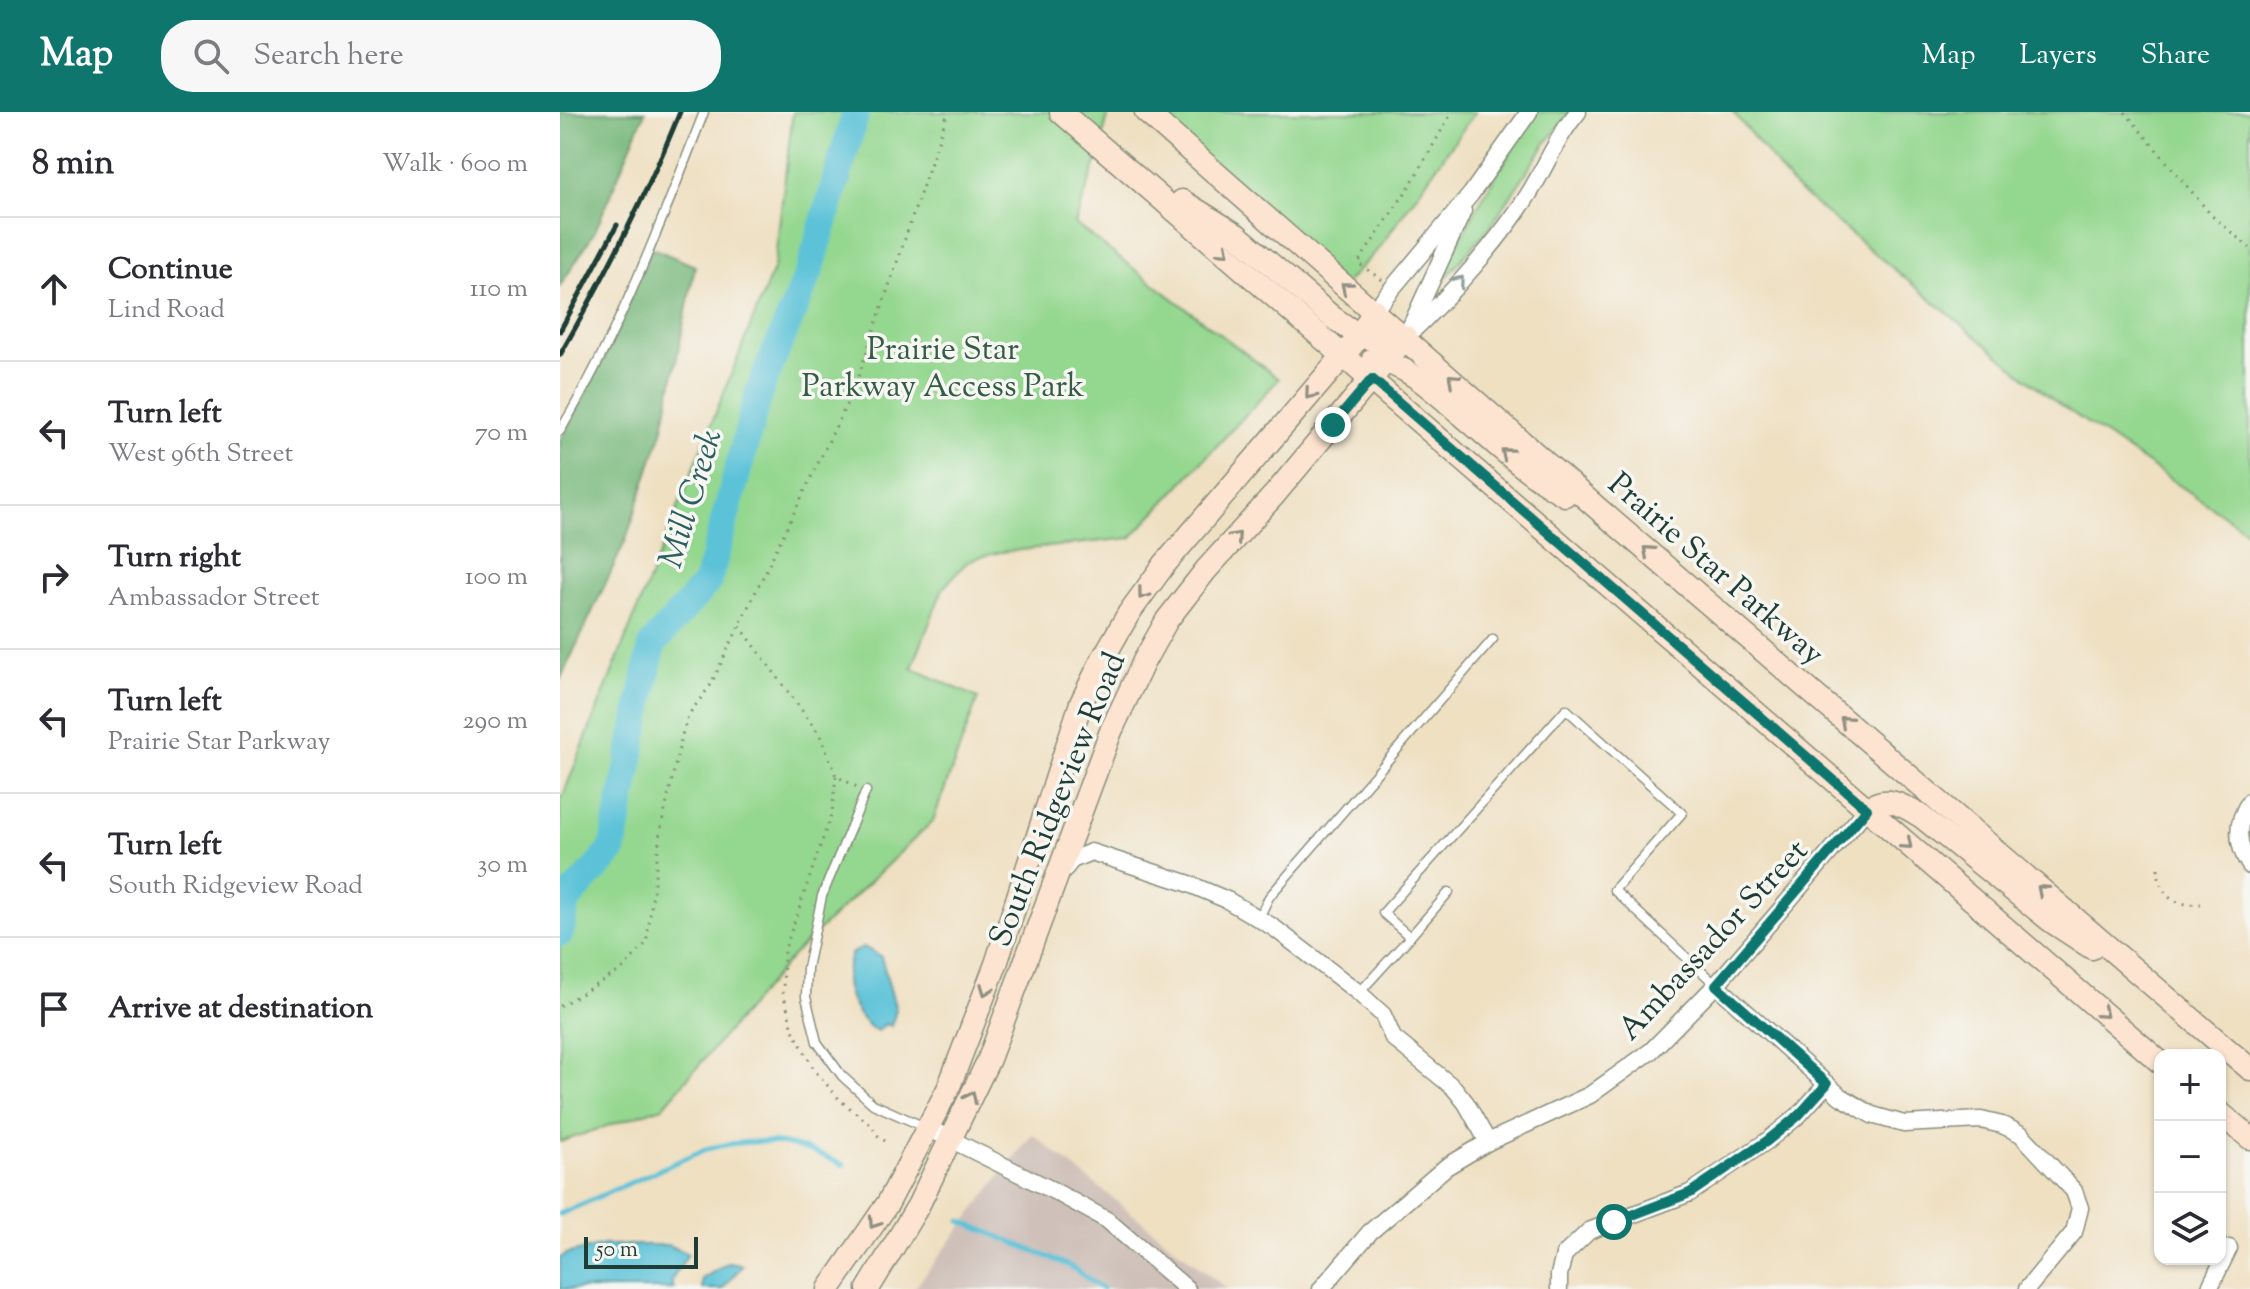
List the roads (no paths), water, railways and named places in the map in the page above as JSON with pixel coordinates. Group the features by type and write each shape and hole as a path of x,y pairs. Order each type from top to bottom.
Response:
{"main road":[{"path":"1061,112 2154,1055"},
{"name":"Prairie Star Parkway","path":"1146,112 1406,337 1596,507 2250,1069"},
{"path":"1144,182 1176,197 1237,235 1332,317 1360,336 1383,342 1406,337"},
{"name":"South Ridgeview Road","path":"829,1289 888,1203 948,1089 996,964 1081,703 1102,660 1129,613 1164,565 1360,336 1374,310"},
{"name":"South Ridgeview Road","path":"868,1289 918,1206 989,1059 1111,731 1167,620 1206,570 1372,379 1394,365 1406,337"},
{"path":"1343,354 1394,365 1431,389 1522,466 1563,494 1596,507"},
{"path":"1394,365 1410,412"},
{"path":"1867,809 1875,803 1887,801 1902,805 1922,817 2051,921 2098,952 2120,957"},
{"path":"2226,1105 2250,1122"},
{"path":"2226,1118 2250,1138"}],"street":[{"name":"South Ridgeview Road","path":"1374,310 1471,194 1529,112"},
{"name":"South Ridgeview Road","path":"1406,337 1427,318 1498,236 1529,194 1578,112"},
{"path":"1406,337 1471,194"},
{"path":"2250,801 2238,830 2240,847 2250,866"},
{"name":"Ambassador Street","path":"1321,1289 1370,1232 1446,1167 1488,1142 1590,1095 1663,1040 1716,985 1867,809"},
{"path":"1077,822 1091,852"},
{"path":"1056,878 1072,860 1091,852 1187,883 1259,918 1359,993 1383,1015 1393,1038 1454,1088 1488,1142"},
{"path":"1716,985 1827,1084 1872,1115 1904,1124 1981,1120 2021,1134 2074,1191 2080,1208 2074,1232 2027,1289"},
{"path":"1559,1282 1564,1255 1589,1231 1690,1193 1767,1141 1799,1115 1827,1084"},
{"path":"928,1128 1107,1220 1182,1288"},
{"path":"2209,1289 2229,1248"}],"lane":[{"path":"560,431 608,342 658,233 704,112"},
{"path":"1259,918 1269,897 1493,639"},
{"path":"1410,937 1383,913 1566,709 1682,813 1614,890 1716,985"},
{"path":"866,791 822,896 807,968 806,997 817,1042 842,1076 873,1104 928,1128"},
{"path":"1359,993 1449,892"}],"water":[{"path":"864,947 881,957 896,1010 891,1026 885,1024 878,1031 861,1017 847,988 846,974 851,954"},
{"path":"604,1245 668,1245 688,1254 671,1281 674,1289 560,1289 560,1258"},
{"path":"728,1263 743,1265 722,1289 702,1289 702,1279"}],"waterway":[{"name":"Mill Creek","path":"560,933 567,900 612,851 652,645 708,581 759,392 810,270 856,112"},
{"path":"560,1214 706,1149 725,1145 776,1143 809,1150 844,1165"},
{"path":"961,1221 1070,1266 1102,1289"}],"railway":[{"path":"560,355 624,235 680,112"},
{"path":"560,331 617,225"}],"park label":[{"name":"Prairie Star Parkway Access Park","path":"943,366"}]}
